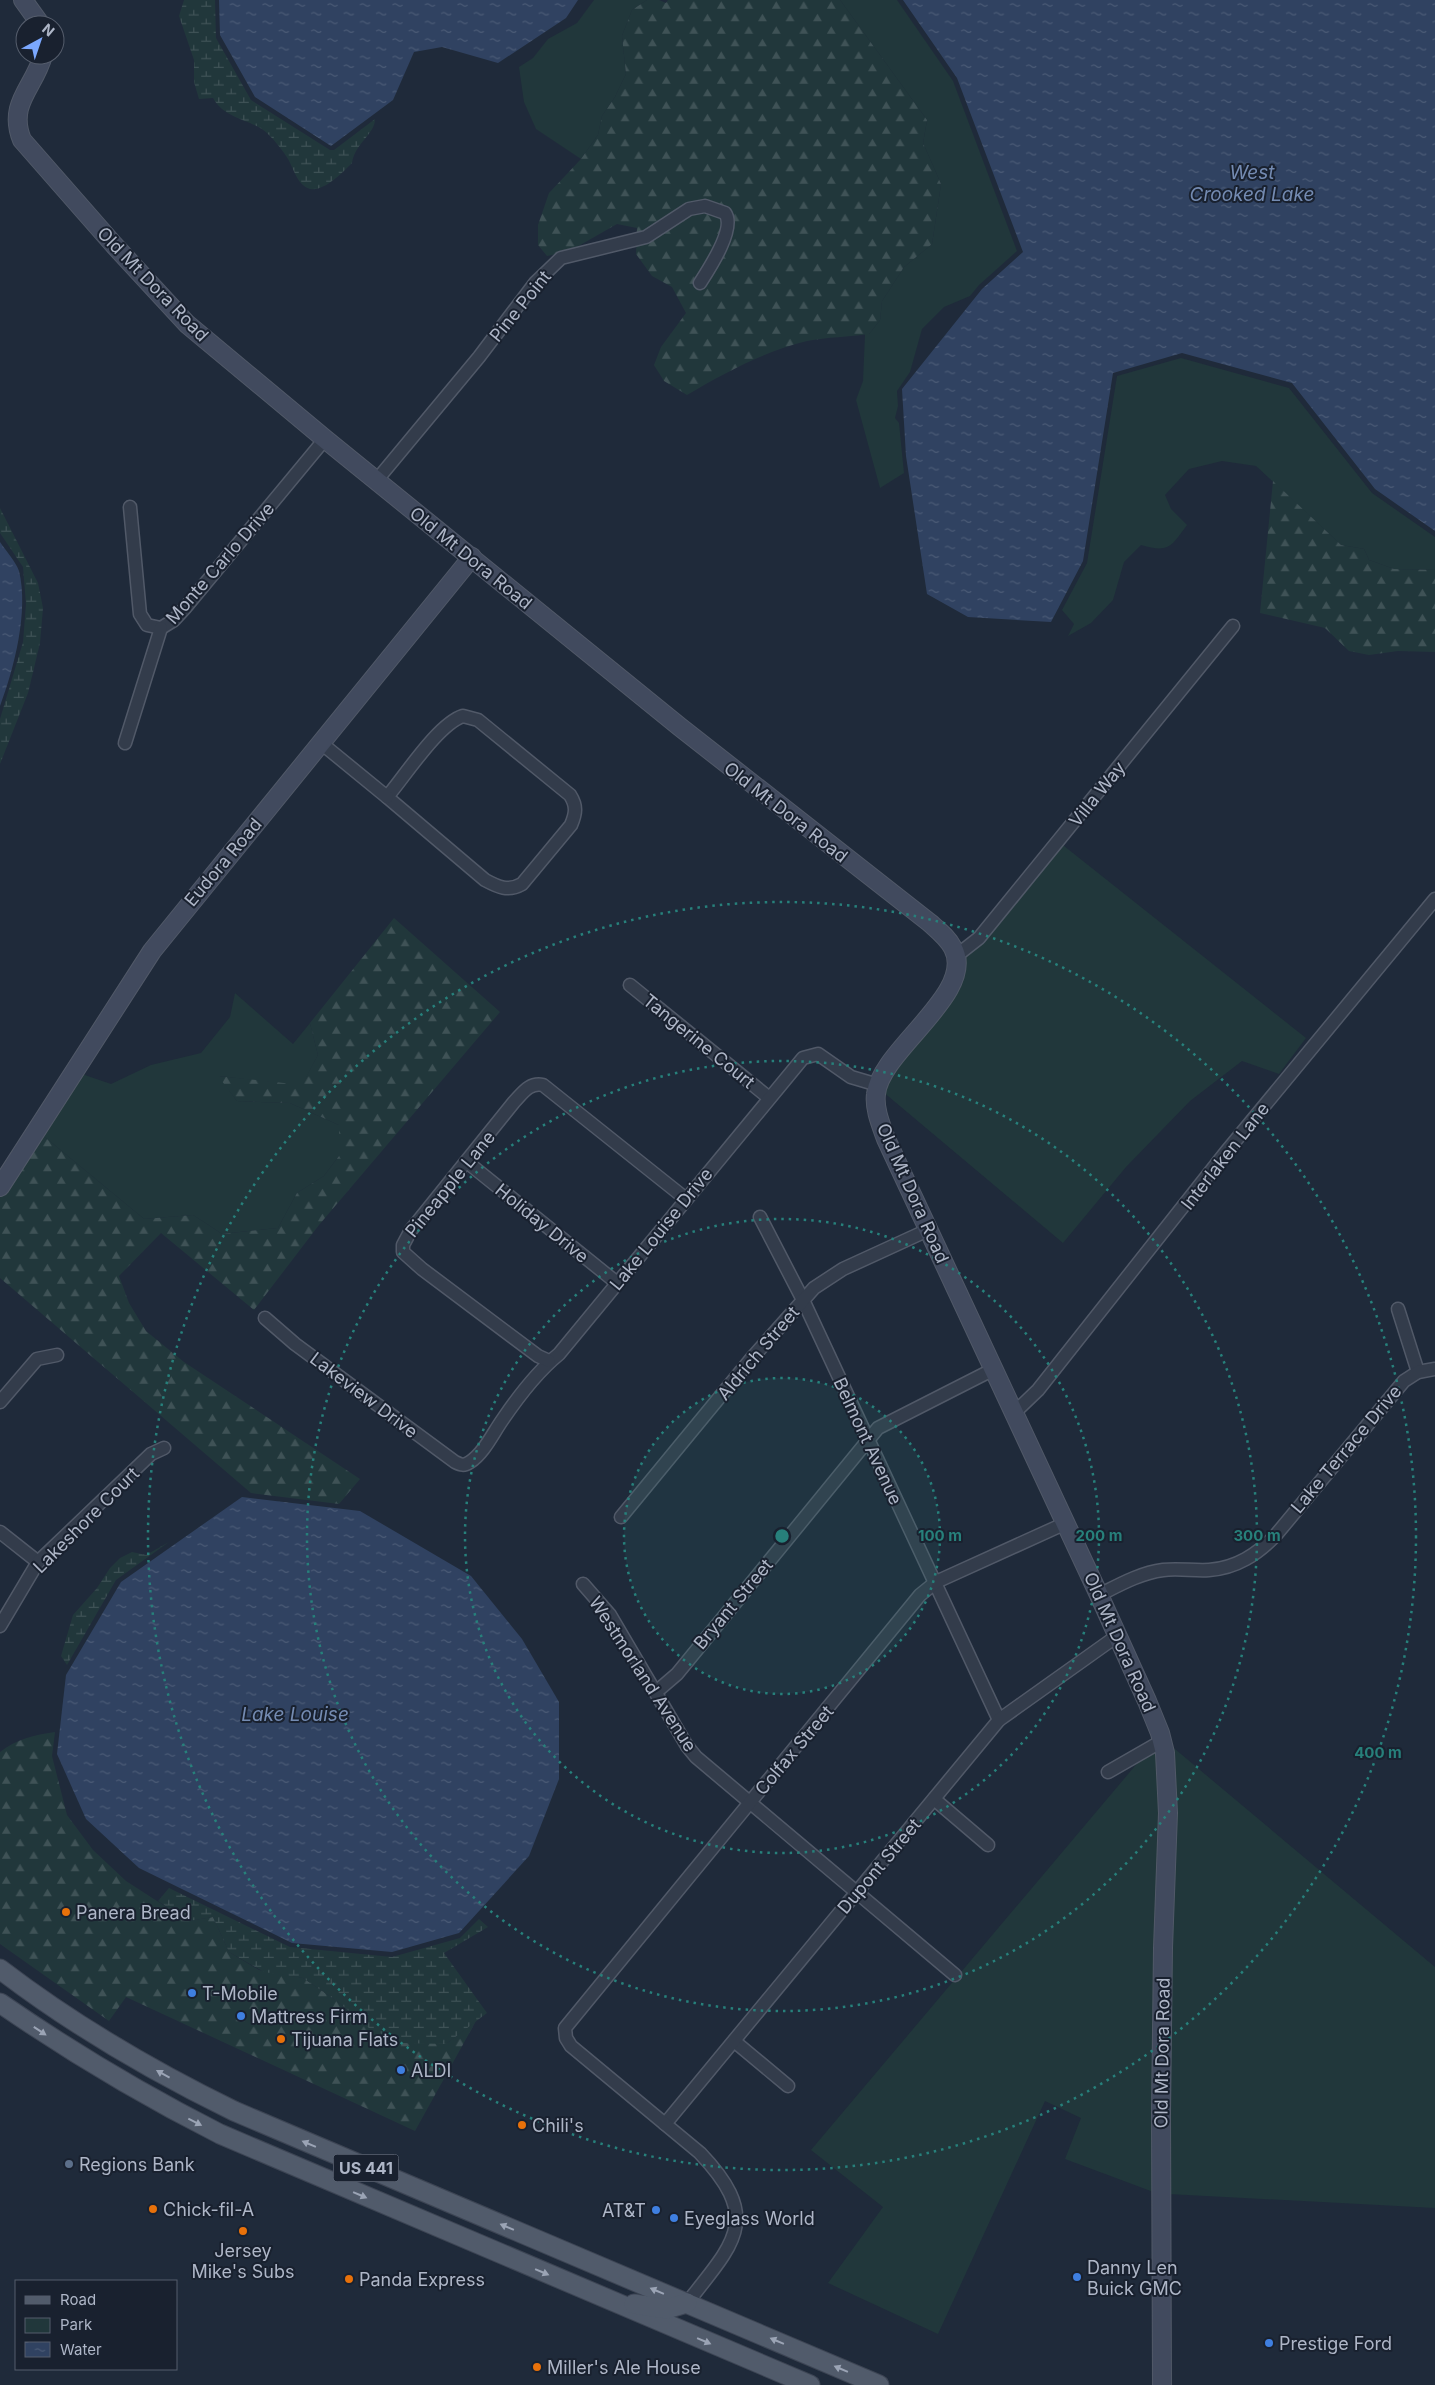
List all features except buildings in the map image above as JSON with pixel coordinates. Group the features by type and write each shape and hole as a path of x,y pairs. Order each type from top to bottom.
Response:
{"main road":[{"name":"US 441","path":"0,1969 95,2034 193,2091 234,2111 879,2385"},
{"name":"US 441","path":"0,2003 77,2056 132,2088 220,2134 810,2385"},
{"path":"77,2056 95,2034"},
{"path":"611,2301 667,2309 687,2303"},
{"path":"673,2327 696,2324 750,2330"}],"street":[{"path":"23,0 34,15"},
{"name":"Old Mt Dora Road","path":"38,65 24,93 18,112 18,131 28,150 187,324 325,440 472,557 715,756 930,923 946,937 954,950 956,968 950,989 886,1068 878,1085 876,1104 886,1139 1066,1523 1147,1701 1162,1741 1168,1813 1163,1948 1161,2113 1162,2385"},
{"name":"Pine Point","path":"376,481 479,357 535,283 562,258 646,237 689,209 705,206 724,213 728,223 714,262 700,283"},
{"name":"Monte Carlo Drive","path":"130,507 140,614 147,625 161,628 167,626 185,608 325,440"},
{"name":"Eudora Road","path":"0,1187 152,951 472,557"},
{"name":"Villa Way","path":"956,956 970,946 985,931 1233,626"},
{"path":"125,743 161,628"},
{"path":"322,743 485,880 503,888 511,889 522,884 571,825 576,808 570,795 478,720 469,716 462,716 450,722 388,797"},
{"name":"Interlaken Lane","path":"1014,1413 1038,1390 1244,1130 1435,899"},
{"name":"Tangerine Court","path":"630,985 768,1097"},
{"name":"Lake Louise Drive","path":"467,1464 481,1451 507,1413 549,1360 559,1354 768,1097 803,1058 814,1054 823,1057 851,1077 878,1085"},
{"name":"Pineapple Lane","path":"549,1360 538,1356 422,1269 403,1252 403,1244 411,1230 514,1102 530,1086 536,1084 543,1085 686,1199"},
{"name":"Holiday Drive","path":"467,1162 617,1283"},
{"name":"Belmont Avenue","path":"760,1217 803,1300 999,1720"},
{"name":"Aldrich Street","path":"621,1517 803,1300 825,1280 843,1269 928,1230"},
{"path":"1398,1309 1418,1372"},
{"name":"Lakeview Drive","path":"265,1318 295,1344 455,1462 462,1465 467,1464"},
{"path":"0,1402 37,1359 57,1355"},
{"name":"Bryant Street","path":"656,1692 676,1674 878,1428 994,1369"},
{"name":"Lake Terrace Drive","path":"1099,1595 1149,1573 1163,1570 1226,1568 1252,1556 1275,1536 1384,1402 1404,1381 1418,1372 1435,1369"},
{"name":"Lakeshore Court","path":"0,1626 38,1562 151,1454 164,1448"},
{"name":"Colfax Street","path":"665,2124 571,2046 564,2032 571,2018 750,1803 909,1607 936,1582 1066,1523"},
{"path":"0,1532 38,1562"},
{"name":"Westmorland Avenue","path":"583,1584 610,1615 687,1746 696,1757 955,1975"},
{"name":"Dupont Street","path":"665,2124 999,1720 1117,1636"},
{"path":"1108,1772 1162,1741"},
{"path":"934,1799 988,1845"},
{"path":"734,2042 788,2086"},
{"path":"665,2124 700,2153 718,2171 730,2191 736,2210 737,2225 729,2249 687,2303"}],"green space":[{"path":"184,0 215,0 216,38 251,100 330,150 334,150 375,119 372,129 357,150 352,163 327,184 310,189 302,184 284,153 262,129 225,111 213,98 199,99 194,82 194,60 179,16"},
{"path":"594,0 647,0 632,10 622,36 626,74 615,97 602,116 598,135 581,159 536,129 524,102 519,67 533,58 548,39 577,23"},
{"path":"647,0 659,0 666,3 668,0 840,0 927,120 923,143 941,184 932,244 904,267 882,301 880,320 869,334 807,341 791,345 745,364 687,395 664,381 654,365 661,347 686,313 672,287 652,276 636,254 637,228 617,224 568,252 547,256 538,245 538,225 549,193 581,159 598,135 602,116 615,97 626,74 622,36 632,10"},
{"path":"840,0 897,0 953,81 1017,251 979,285 970,296 944,307 922,329 910,372 897,391 898,406 895,418 899,423 904,473 880,488 856,400 863,381 865,334 869,334 880,320 882,301 904,267 932,244 941,184 923,143 927,120"},
{"path":"1181,358 1289,388 1372,493 1435,537 1435,570 1394,569 1369,560 1364,549 1341,545 1256,466 1222,461 1189,469 1165,495 1171,509 1187,525 1173,543 1164,548 1141,545 1124,562 1113,600 1091,623 1068,636 1074,624 1062,610 1087,563 1117,376"},
{"path":"1273,481 1341,545 1364,549 1369,560 1394,569 1435,570 1435,652 1398,651 1369,655 1349,651 1325,628 1260,613"},
{"path":"0,508 38,583 43,608 40,643 28,693 0,764 0,719 23,642 26,604 23,567 0,533"},
{"path":"1054,838 1306,1038 1279,1074 1242,1061 1190,1101 1126,1167 1063,1243 882,1091 961,957"},
{"path":"394,918 500,1012 319,1225 254,1310 161,1233 119,1276 129,1303 146,1331 184,1362 360,1479 339,1504 251,1493 0,1278 0,1196 41,1134 144,1219 193,1215 222,1234 278,1228 297,1193 324,1176 339,1156 339,1125 290,1103 237,1101 218,1076 302,1085 318,1055 310,1023"},
{"path":"235,993 293,1044 310,1023 318,1055 302,1086 219,1076 237,1101 290,1103 339,1125 339,1156 324,1176 297,1193 278,1228 222,1234 193,1215 144,1219 41,1134 79,1073 111,1084 151,1065 201,1053 230,1017"},
{"path":"169,1542 116,1580 67,1665 61,1656 73,1615 97,1588 110,1568 120,1558 132,1552 146,1555"},
{"path":"55,1732 52,1756 67,1815 93,1850 126,1881 188,1921 213,1917 229,1952 259,1970 303,1978 337,2001 354,2016 446,2044 476,2021 415,2131 126,1997 109,2021 0,1944 0,1752 26,1738"},
{"path":"1156,1741 1160,1766 1156,2193 1065,2159 1081,2118 1045,2101 938,2334 828,2283 883,2207 811,2150"},
{"path":"1169,1744 1435,1967 1435,2208 1168,2194"},
{"path":"169,1888 290,1947 392,1957 460,1938 479,1919 488,1927 444,1953 487,2013 446,2044 401,2043 369,2028 337,2001 303,1978 264,1972 229,1952 213,1917 188,1921 158,1901"}],"water":[{"path":"219,0 578,0 566,18 498,63 442,47 414,52 393,100 331,146 255,97 220,35"},
{"name":"West Crooked Lake","path":"903,0 1435,0 1435,531 1375,489 1292,383 1182,353 1113,373 1083,561 1051,622 968,617 927,594 906,456 902,389 982,289 1023,252 957,78"},
{"path":"0,542 19,571 22,587 22,604 15,658 0,706"},
{"name":"Lake Louise","path":"242,1497 360,1511 471,1576 522,1639 559,1702 559,1779 529,1856 459,1933 392,1952 292,1943 139,1868 86,1819 57,1754 66,1675 121,1582"}],"place":[{"name":"Panera Bread","path":"66,1912"},
{"name":"T-Mobile","path":"192,1993"},
{"name":"Mattress Firm","path":"241,2016"},
{"name":"Tijuana Flats","path":"281,2039"},
{"name":"ALDI","path":"401,2070"},
{"name":"Chili's","path":"522,2125"},
{"name":"Regions Bank","path":"69,2164"},
{"name":"Chick-fil-A","path":"153,2209"},
{"name":"AT&T","path":"656,2210"},
{"name":"Eyeglass World","path":"674,2218"},
{"name":"Jersey Mike's Subs","path":"243,2231"},
{"name":"Danny Len Buick GMC","path":"1077,2277"},
{"name":"Panda Express","path":"349,2279"},
{"name":"Prestige Ford","path":"1269,2343"},
{"name":"Miller's Ale House","path":"537,2367"}]}
